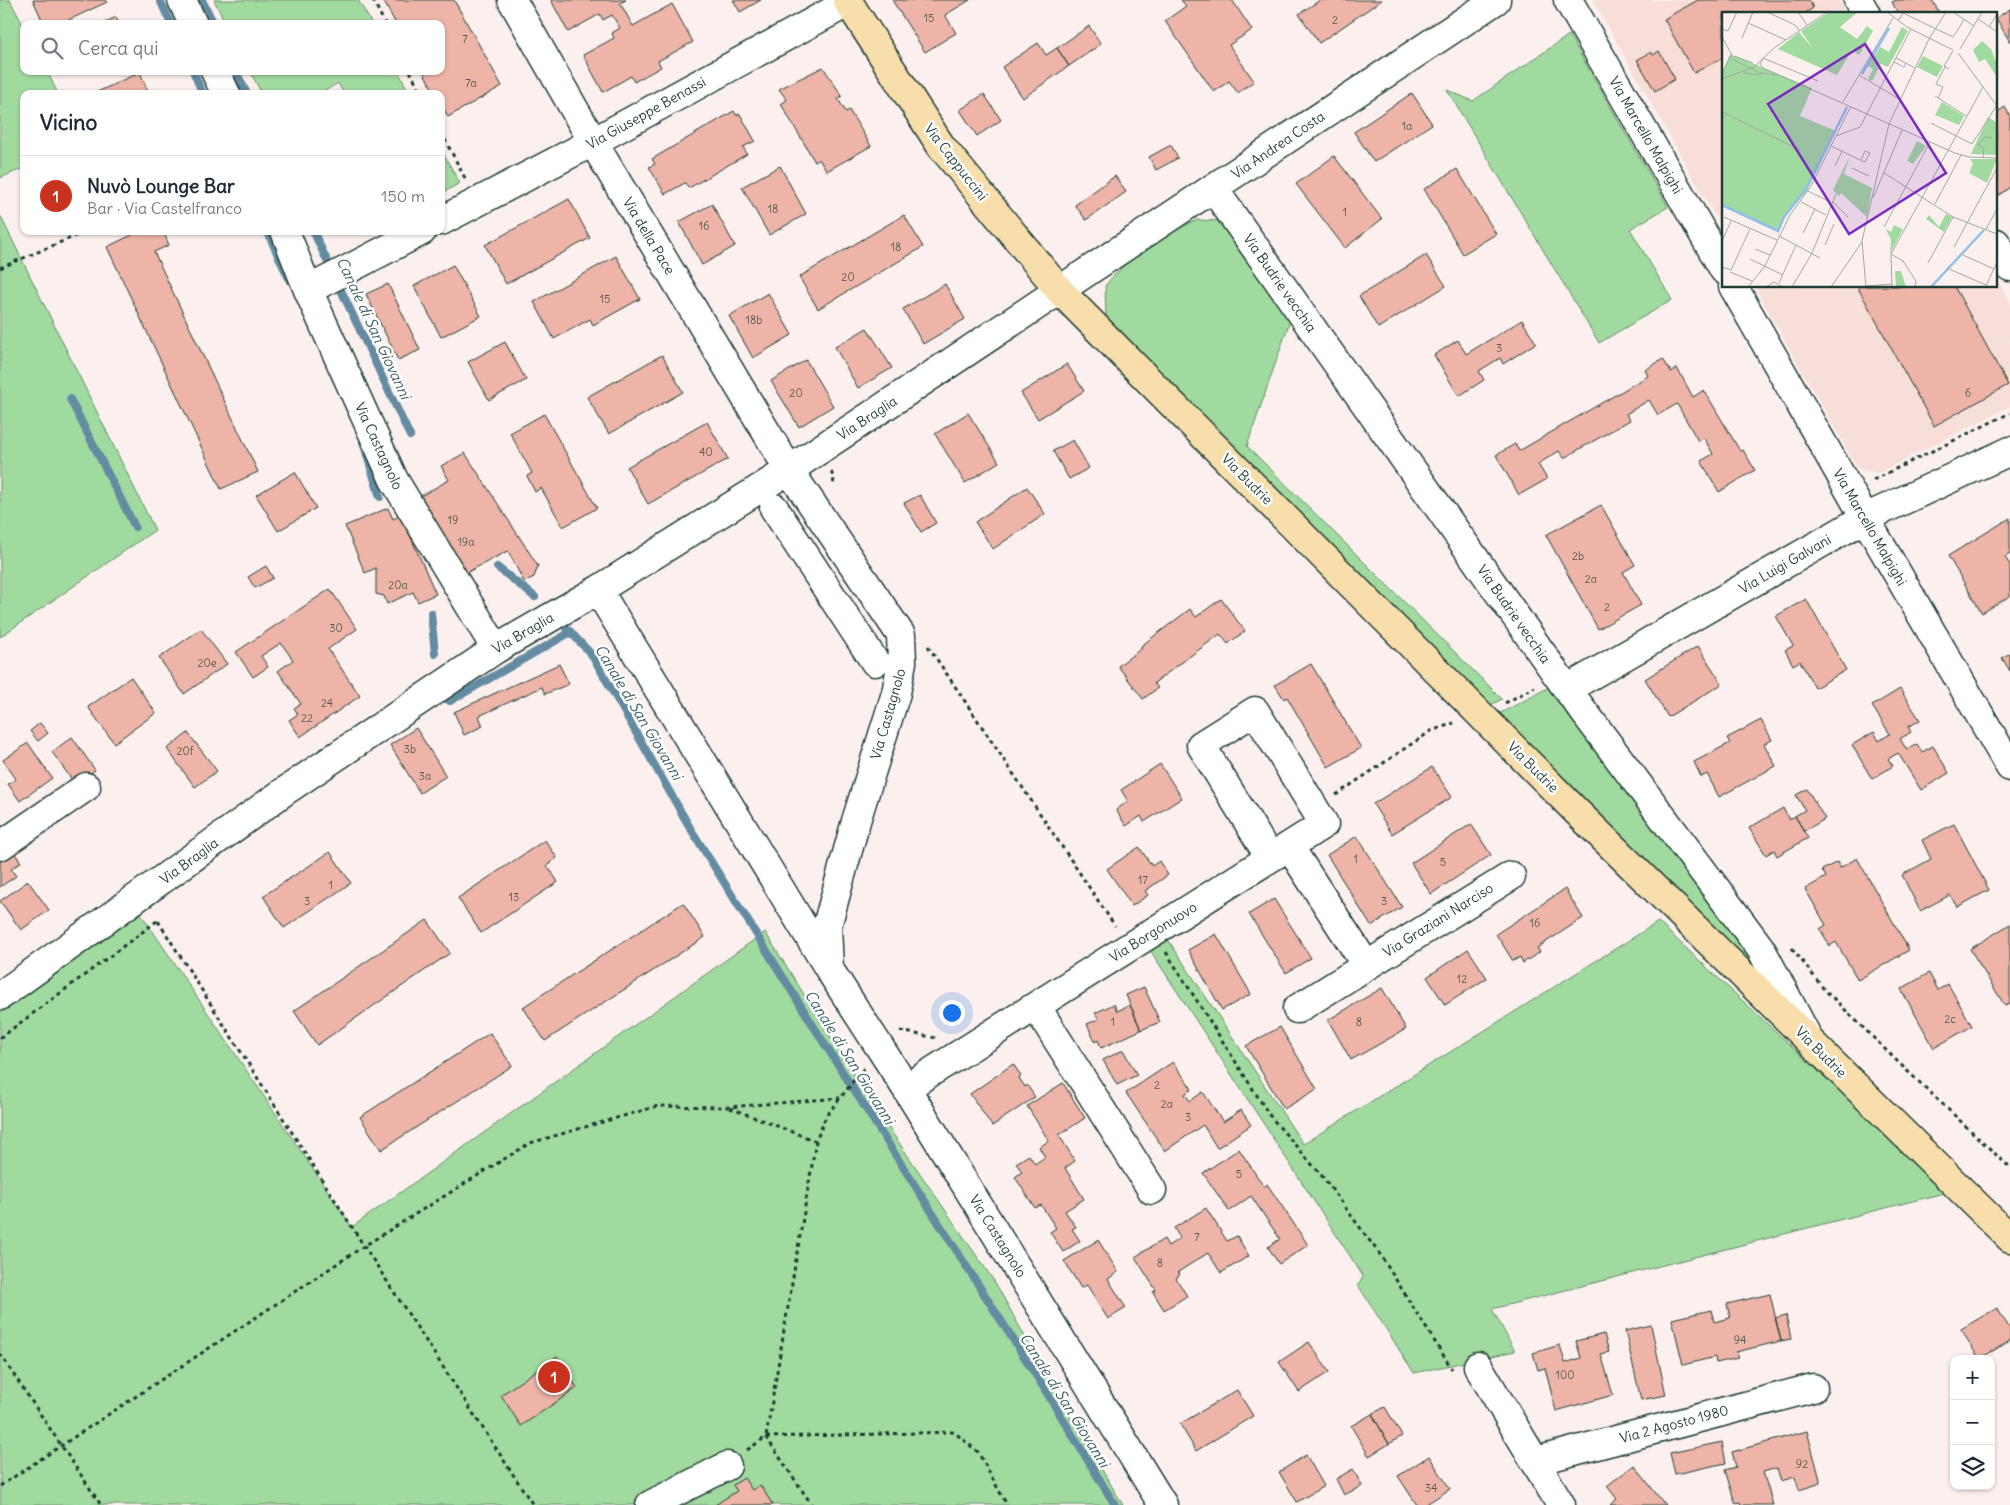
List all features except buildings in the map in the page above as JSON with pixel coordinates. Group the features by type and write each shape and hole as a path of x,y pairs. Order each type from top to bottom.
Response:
{"main road":[{"name":"Via Cappuccini","path":"848,1 941,146 1060,291"},
{"name":"Via Budrie","path":"1060,291 1810,1042 2010,1238"}],"street":[{"path":"182,0 191,20"},
{"name":"Via della Pace","path":"512,0 593,142 789,470"},
{"name":"Via Andrea Costa","path":"1060,291 1496,0"},
{"name":"Via Marcello Malpighi","path":"1568,0 1722,267"},
{"path":"1858,0 1865,12"},
{"name":"Via Giuseppe Benassi","path":"445,219 593,142 848,1"},
{"path":"217,75 224,90"},
{"name":"Via Budrie vecchia","path":"1213,188 1562,682 1761,949 1810,1042"},
{"name":"Via Castagnolo","path":"288,235 325,281 394,480 496,649"},
{"path":"325,281 414,235"},
{"path":"1998,246 2010,267"},
{"name":"Via Marcello Malpighi","path":"1734,288 2010,767"},
{"name":"Via Braglia","path":"0,996 285,791 496,649 598,590 789,470 1060,291"},
{"name":"Via Luigi Galvani","path":"1562,682 1865,518 2010,451"},
{"name":"Via Castagnolo","path":"789,470 901,635 902,662 896,693 842,868 827,926 829,969"},
{"path":"774,508 875,662"},
{"name":"Via Castagnolo","path":"598,590 829,969 906,1088 1163,1505"},
{"path":"1315,810 1255,711 1201,745 1366,965"},
{"path":"0,846 86,787"},
{"name":"Via Borgonuovo","path":"906,1088 1324,824 1315,810"},
{"name":"Via Castagnolo","path":"779,888 789,896 801,901 812,901 822,895 833,883 842,868"},
{"name":"Via Graziani Narciso","path":"1298,1009 1511,876"},
{"path":"1036,1006 1152,1190"},
{"path":"1467,1370 1536,1461 1561,1505"},
{"name":"Via 2 Agosto 1980","path":"1536,1461 1813,1388"},
{"path":"650,1505 727,1466"}],"path":[{"path":"373,0 383,20"},
{"path":"412,75 420,90"},
{"path":"445,140 478,202"},
{"path":"0,268 78,235"},
{"path":"817,451 834,478 832,493"},
{"path":"924,640 1117,928"},
{"path":"1315,810 1431,731 1458,721 1467,728 1483,716 1562,682"},
{"path":"152,914 364,1246 533,1505"},
{"path":"0,1038 158,921"},
{"path":"1153,932 1270,1116 1322,1176 1467,1370"},
{"path":"1786,941 1830,995 2007,1165 2010,1164"},
{"path":"812,1505 766,1437 816,1141 826,1116 861,1072"},
{"path":"0,1486 364,1246 530,1143 658,1106 728,1107 840,1098"},
{"path":"728,1107 816,1141"},
{"path":"0,1354 101,1505"},
{"path":"727,1466 766,1437 954,1432 978,1452 1007,1505"}],"shaded area":[{"path":"1593,0 1839,0 1846,12 1722,12 1722,228"},
{"path":"1998,280 2010,301 2010,406 1878,473 1858,469 1755,288 1998,288"}],"green space":[{"path":"0,0 10,0 20,20 20,75 49,75 56,90 20,90 20,170 0,178"},
{"path":"214,0 358,0 370,20 224,20"},
{"path":"1569,35 1668,207 1630,229 1672,300 1599,343 1447,90 1473,101"},
{"path":"252,75 400,75 408,90 342,90 338,83 327,90 260,90"},
{"path":"445,157 460,183 445,192"},
{"path":"0,215 155,530 0,637"},
{"path":"1197,220 1221,221 1293,312 1247,446 1502,699 1491,705 1350,569 1106,316 1105,286 1113,276 1147,248 1185,225"},
{"path":"1551,686 1774,988 1499,714"},
{"path":"129,896 352,1227 765,932 873,1105 996,1284 1056,1393 1123,1505 0,1505 0,988"},
{"path":"1658,922 1948,1192 1492,1309 1515,1351 1414,1373 1358,1285 1363,1276 1150,950 1167,938 1303,1144"}],"waterway":[{"path":"160,0 169,20"},
{"name":"Canale di San Giovanni","path":"202,0 212,20"},
{"path":"195,75 201,90"},
{"name":"Canale di San Giovanni","path":"238,75 245,90"},
{"path":"269,235 290,281"},
{"name":"Canale di San Giovanni","path":"315,235 410,436"},
{"path":"70,399 135,527"},
{"path":"363,442 380,497"},
{"name":"Canale di San Giovanni","path":"497,567 535,597"},
{"path":"431,613 435,654"},
{"name":"Canale di San Giovanni","path":"563,624 592,655 689,826 824,1043 1039,1380 1115,1505"},
{"path":"440,695 450,701 571,632"}],"place":[{"name":"Nuvò Lounge Bar","path":"554,1377"}]}
